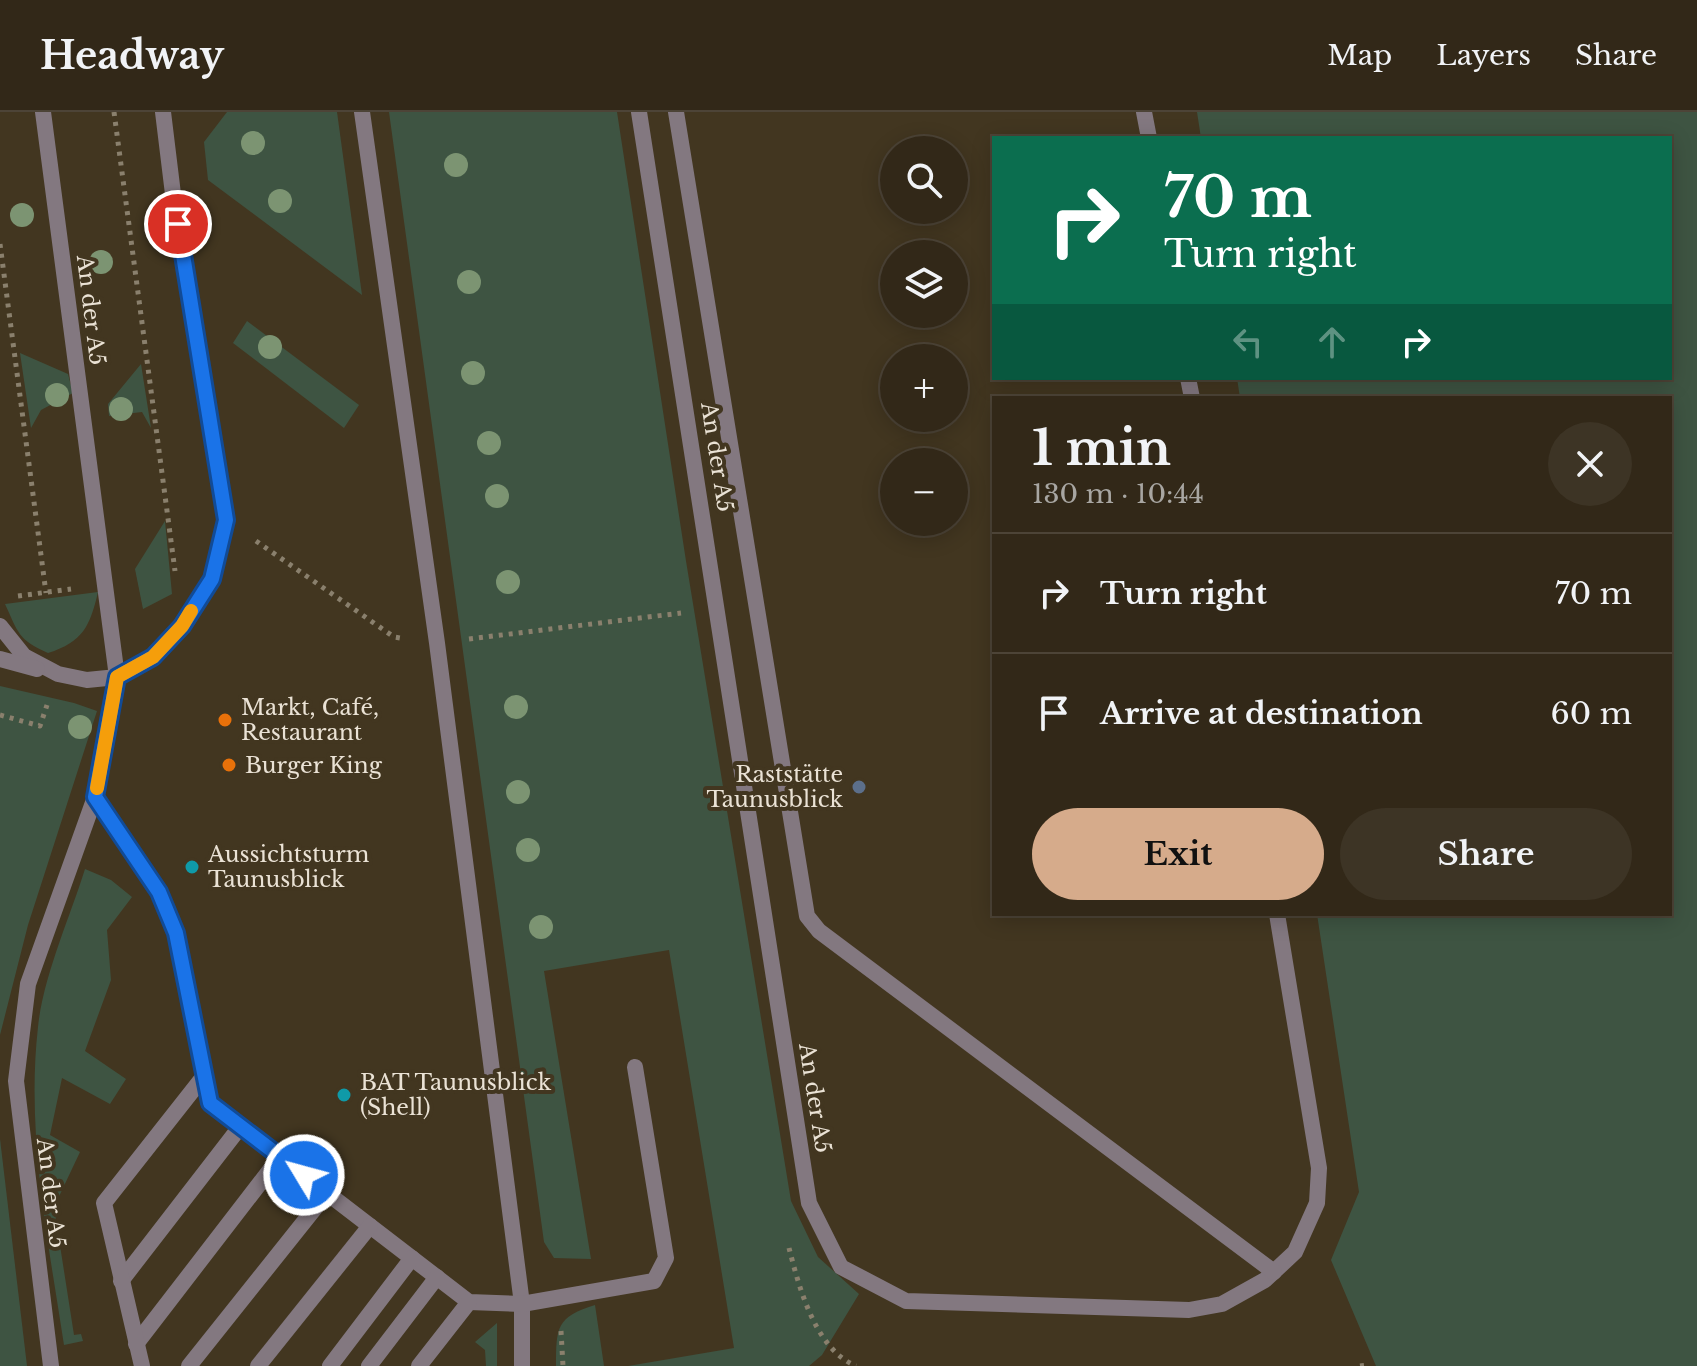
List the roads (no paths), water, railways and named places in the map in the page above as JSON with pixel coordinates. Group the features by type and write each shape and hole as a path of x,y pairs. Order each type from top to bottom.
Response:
{"lane":[{"name":"An der A5","path":"43,112 117,677 95,797 28,984 16,1081 51,1366"},
{"path":"0,659 87,680 117,677 153,657 182,626 212,579 226,520 173,194 163,112"},
{"path":"362,112 437,643 522,1304 522,1366"},
{"name":"An der A5","path":"639,112 809,1203 841,1267 906,1301 1189,1310 1222,1304 1265,1280 1295,1252 1317,1203 1319,1168 1277,916"},
{"path":"676,112 807,916 819,931 1274,1272"},
{"path":"1144,112 1149,136"},
{"path":"0,626 24,656 58,674"},
{"path":"95,797 159,892 176,933 210,1103 469,1302 522,1304 654,1281 666,1258 635,1067"},
{"path":"142,1366 104,1203 204,1076"},
{"path":"121,1281 240,1127"},
{"path":"136,1344 280,1157"},
{"path":"189,1366 327,1193"},
{"path":"258,1366 370,1226"},
{"path":"330,1366 412,1258"},
{"path":"369,1366 437,1277"},
{"path":"419,1366 469,1302"}],"place":[{"name":"Markt, Café, Restaurant","path":"225,720"},
{"name":"Burger King","path":"229,765"},
{"name":"Raststätte Taunusblick","path":"859,787"},
{"name":"Aussichtsturm Taunusblick","path":"192,867"},
{"name":"BAT Taunusblick (Shell)","path":"344,1095"}]}
